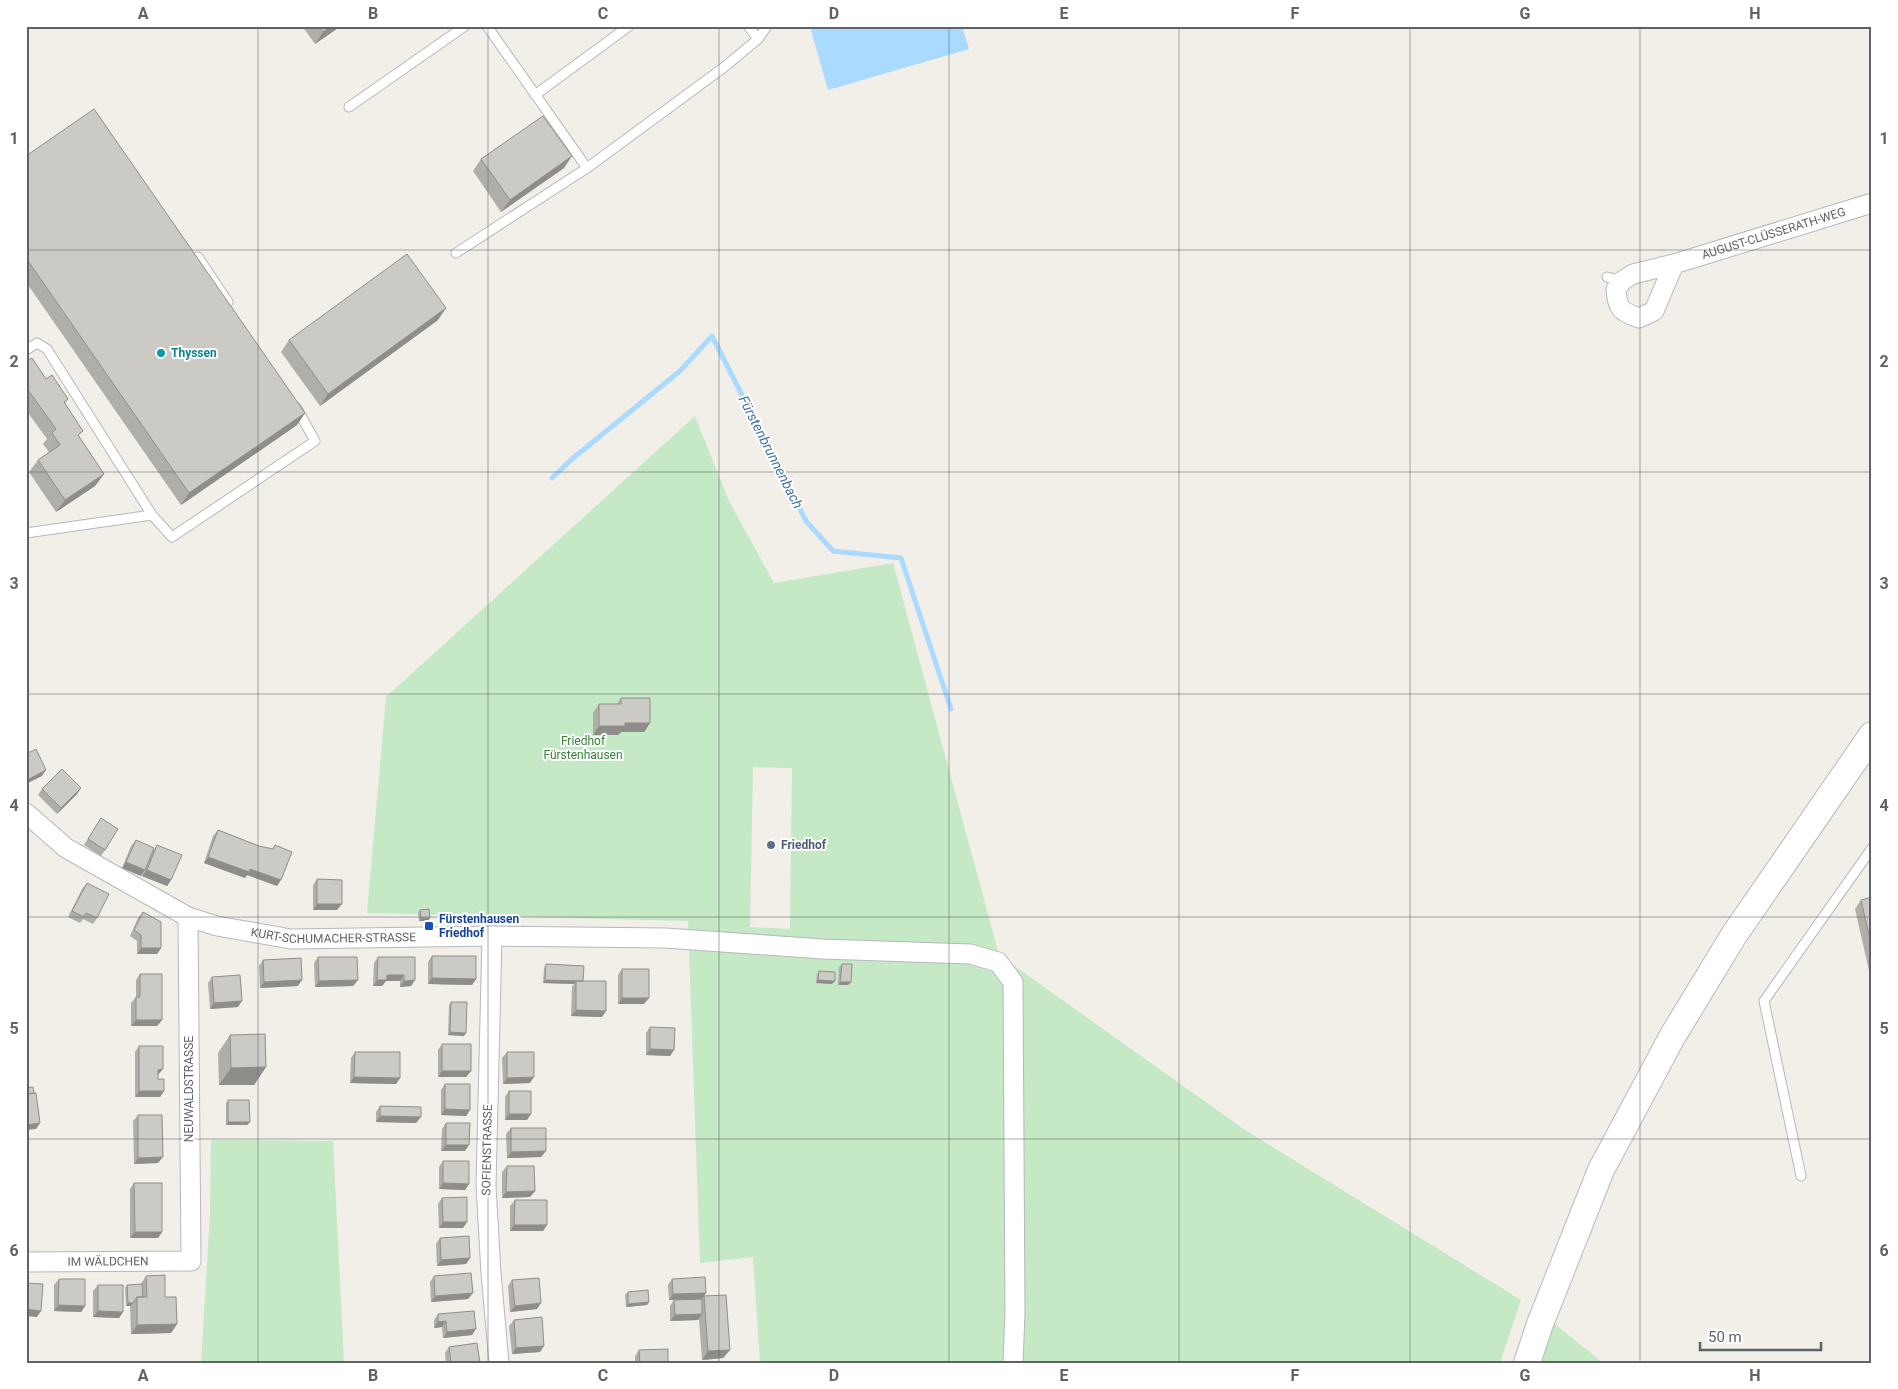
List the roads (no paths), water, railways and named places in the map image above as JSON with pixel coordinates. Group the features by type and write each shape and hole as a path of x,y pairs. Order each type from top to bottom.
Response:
{"main road":[{"path":"1527,1363 1540,1324 1600,1170 1672,1037 1734,935 1872,735"}],"street":[{"name":"AUGUST-CLÜSSERATH-WEG","path":"1674,264 1654,311 1639,318 1624,313 1617,302 1615,279 1674,264 1872,203"},
{"name":"KURT-SCHUMACHER-STRASSE","path":"26,813 66,848 188,917 218,926 291,939 492,936 665,938 823,948 970,954 998,962 1013,982 1015,1314 1013,1363"},
{"name":"NEUWALDSTRASSE","path":"188,917 191,1262"},
{"name":"SOFIENSTRASSE","path":"492,936 486,1186 499,1363"},
{"name":"IM WÄLDCHEN","path":"26,1262 191,1262"}],"lane":[{"path":"349,107 465,26"},
{"path":"487,26 587,168"},
{"path":"536,95 629,26"},
{"path":"748,26 758,39"},
{"path":"456,253 587,168 723,68 758,39 767,26"},
{"path":"198,257 231,307"},
{"path":"26,350 37,343 46,349 152,515 172,537 315,441 291,398"},
{"path":"26,533 152,515"},
{"path":"1801,1176 1764,1001 1872,848"}],"water":[{"path":"814,26 962,26 969,49 828,90 811,30"}],"waterway":[{"name":"Fürstenbrunnenbach","path":"552,478 572,459 680,371 712,336 806,521 833,551 901,558 951,709"}],"place":[{"name":"Thyssen","path":"161,353"},
{"name":"Friedhof","path":"771,845"},
{"name":"Fürstenhausen Friedhof","path":"429,926"}],"park label":[{"name":"Friedhof Fürstenhausen","path":"583,748"}]}
